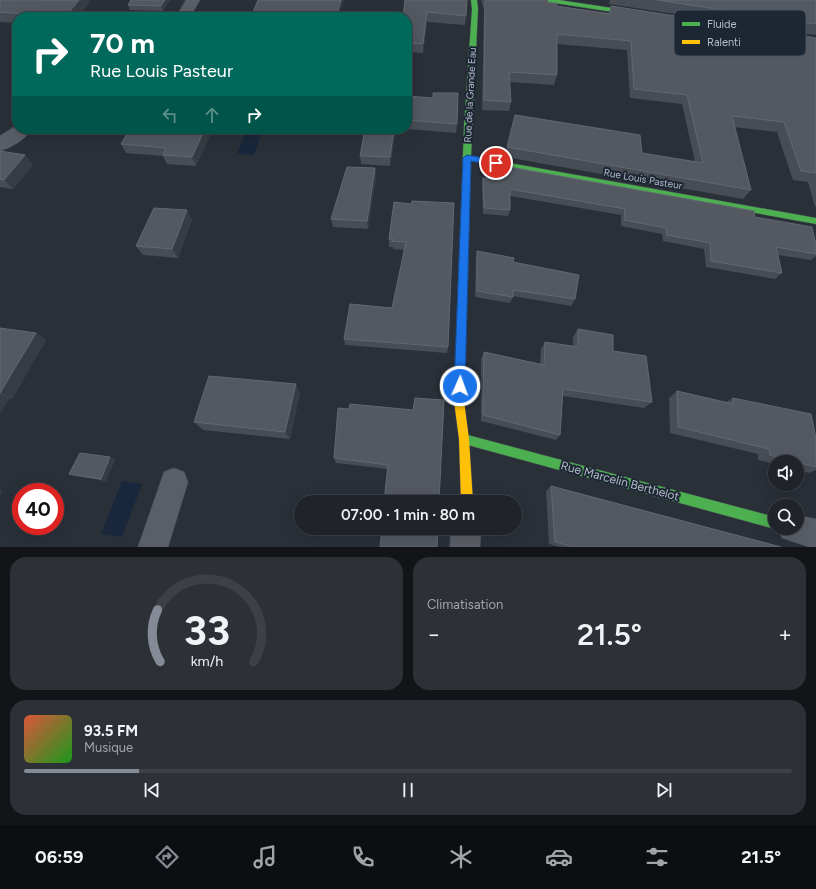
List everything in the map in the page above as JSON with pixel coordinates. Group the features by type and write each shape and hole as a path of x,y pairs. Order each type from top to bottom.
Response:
{"street":[{"path":"186,12 192,0"},
{"name":"Rue de la Grande Eau","path":"466,495 464,439 459,401 467,158 475,9 474,0"},
{"path":"548,0 650,16"},
{"path":"0,145 16,134"},
{"name":"Rue Louis Pasteur","path":"467,158 816,221"},
{"name":"Rue Marcelin Berthelot","path":"464,439 768,521"},
{"path":"153,547 174,482"},
{"path":"804,531 816,534"},
{"path":"466,535 466,547"}],"water":[{"path":"245,134 262,134 254,155 237,154"},
{"path":"122,481 142,484 122,537 101,534"}],"building":[{"path":"0,0 79,0 69,12 0,12"},
{"path":"131,0 165,0 161,6 128,5"},
{"path":"258,0 341,0 337,12 253,12"},
{"path":"405,0 467,0 466,16 427,12 423,44 412,43 412,12 404,12"},
{"path":"485,0 548,0 547,3 557,3 556,6 610,14 611,6 674,16 674,56 806,56 806,36 816,38 816,173 801,171 784,122 732,116 751,190 507,147 515,115 640,135 642,153 703,163 687,95 634,89 631,41 557,34 557,75 509,72 511,102 484,100"},
{"path":"657,0 816,0 816,24 806,22 806,10 723,10"},
{"path":"433,93 458,93 457,124 412,120 412,96 433,98"},
{"path":"127,134 203,134 192,157 163,155 166,148 121,144"},
{"path":"364,134 393,134 390,157 360,156"},
{"path":"0,151 25,155 4,180 0,179"},
{"path":"504,166 754,211 755,217 812,227 816,245 816,254 776,247 782,273 711,261 710,243 667,235 666,228 624,220 625,209 510,189 510,210 484,208 483,178 503,179"},
{"path":"347,167 375,168 367,221 331,219"},
{"path":"412,201 454,203 448,347 344,339 350,304 392,308 406,242 392,241 393,239 389,239 394,202 411,204"},
{"path":"154,208 187,210 172,249 136,246"},
{"path":"477,251 514,258 513,262 579,275 575,299 513,290 513,297 477,291"},
{"path":"0,328 36,333 0,393"},
{"path":"578,329 613,335 613,351 646,356 652,402 563,389 560,435 483,415 484,352 544,365 545,342 578,347"},
{"path":"209,376 296,384 285,432 194,422"},
{"path":"677,391 733,404 733,398 811,414 816,438 816,467 804,464 804,455 770,455 769,449 678,427"},
{"path":"415,398 444,400 439,495 385,495 388,465 334,458 338,408 349,409 350,404 413,410"},
{"path":"80,453 110,457 101,479 69,474"},
{"path":"551,486 781,547 574,547 555,542"},
{"path":"381,535 438,535 437,547 380,547"}],"traffic: fast":[{"path":"460,375 468,127 475,9 474,0"},
{"path":"548,0 639,14"},
{"path":"467,158 816,221"},
{"path":"464,439 768,521"}],"traffic: slow":[{"path":"460,375 459,401 464,439 467,495"}],"route":[{"path":"460,386 467,158 496,163"}]}
